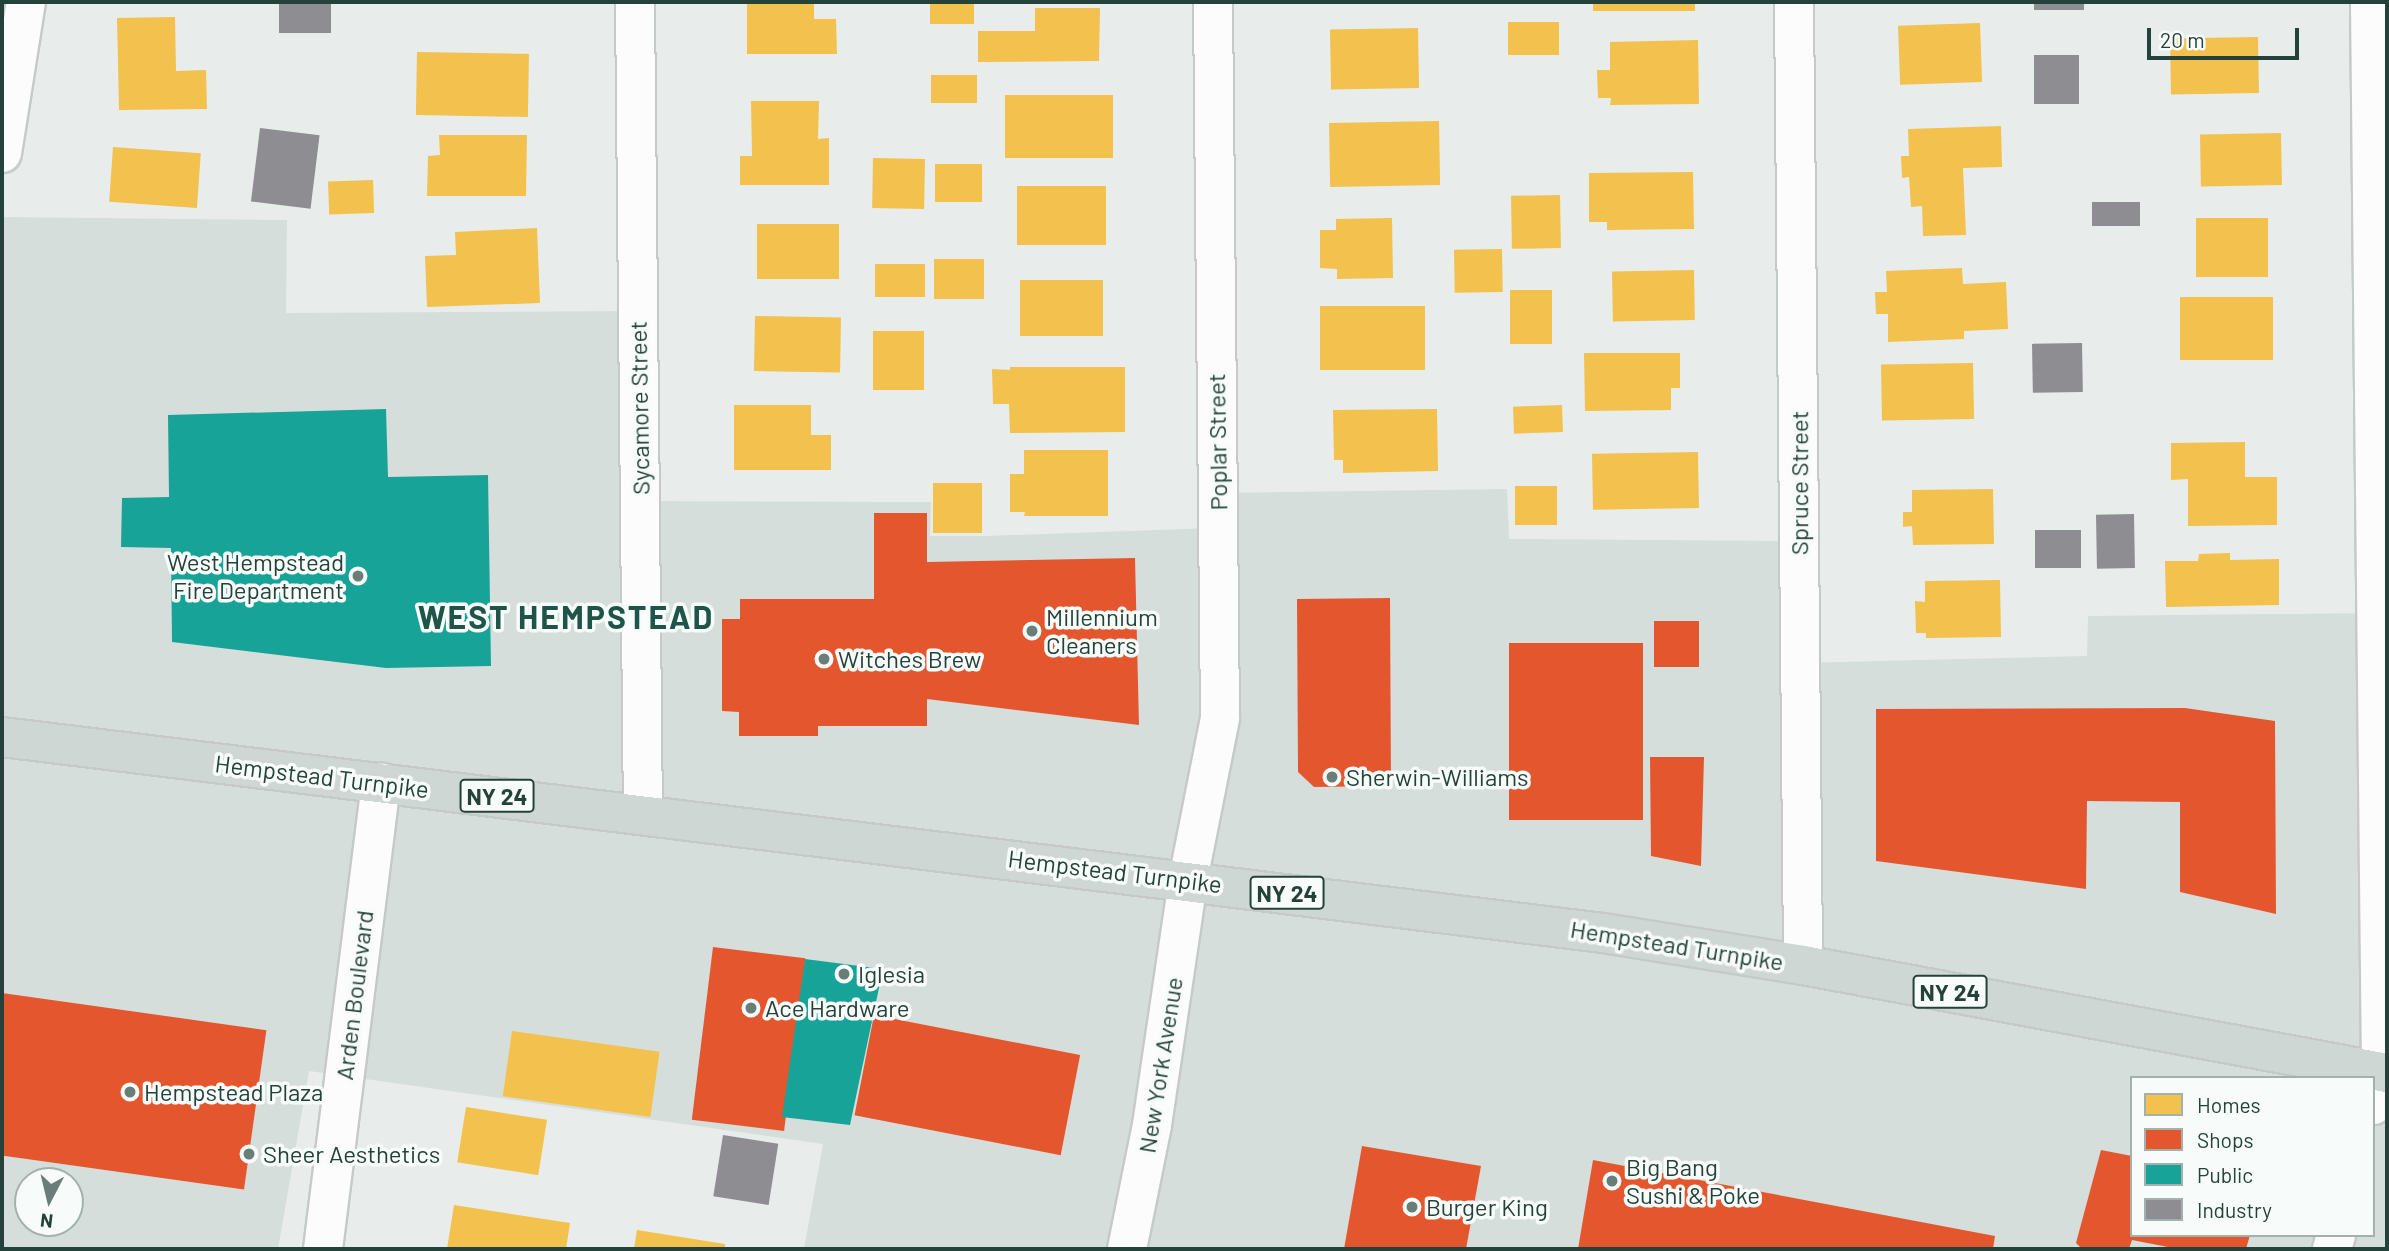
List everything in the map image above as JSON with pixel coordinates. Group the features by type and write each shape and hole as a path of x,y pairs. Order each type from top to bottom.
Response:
{"main road":[{"name":"Hempstead Turnpike","path":"2,737 1188,880 1603,933 1803,965 2346,1076"}],"street":[{"path":"3,131 26,2"},
{"name":"Sycamore Street","path":"635,2 643,815"},
{"name":"Poplar Street","path":"1188,880 1220,718 1213,2"},
{"name":"Spruce Street","path":"1794,2 1803,965"},
{"path":"2370,2 2380,1083"},
{"name":"Arden Boulevard","path":"323,1249 381,783"},
{"name":"New York Avenue","path":"1127,1249 1152,1125 1188,880"}],"shaded area":[{"path":"2,217 287,220 286,313 634,311 632,501 931,502 930,536 984,536 1212,528 1212,493 1507,489 1509,539 1795,541 1798,663 2087,656 2088,616 2370,613 2387,756 2387,1249 804,1249 823,1144 309,1071 278,1249 2,1249"}],"building: Homes":[{"path":"747,2 814,2 814,19 836,19 837,54 747,54"},
{"path":"930,2 974,2 974,24 930,24"},
{"path":"1593,2 1695,2 1695,11 1593,11"},
{"path":"1035,8 1100,8 1099,61 978,62 978,31 1035,31"},
{"path":"175,17 176,71 206,70 207,109 119,110 117,18"},
{"path":"1508,22 1559,22 1559,55 1508,55"},
{"path":"1980,23 1982,82 1900,85 1898,26"},
{"path":"1418,28 1419,88 1331,90 1330,30"},
{"path":"2258,37 2259,93 2171,95 2170,39"},
{"path":"1698,40 1699,104 1610,105 1611,98 1598,98 1597,70 1610,70 1610,42"},
{"path":"417,52 529,54 528,117 416,115"},
{"path":"931,75 977,75 977,103 931,103"},
{"path":"1005,95 1113,95 1113,158 1005,158"},
{"path":"751,101 819,101 818,139 829,138 829,185 740,185 740,156 752,156"},
{"path":"1439,121 1440,185 1330,187 1329,123"},
{"path":"2001,126 2002,167 1963,168 1966,235 1923,236 1922,206 1911,207 1909,177 1902,178 1901,156 1909,156 1908,129"},
{"path":"2281,133 2282,185 2201,186 2200,134"},
{"path":"439,135 527,135 526,196 427,196 428,156 440,155"},
{"path":"113,147 201,153 197,208 109,202"},
{"path":"873,158 925,159 924,209 872,208"},
{"path":"935,164 982,164 982,202 935,202"},
{"path":"1693,172 1694,229 1607,230 1607,222 1589,222 1589,173"},
{"path":"373,180 374,213 329,215 328,182"},
{"path":"1017,186 1106,186 1106,245 1017,245"},
{"path":"1560,195 1561,248 1512,249 1511,196"},
{"path":"1392,218 1393,278 1337,279 1337,269 1320,268 1320,230 1336,230 1336,219"},
{"path":"2196,218 2268,218 2268,277 2196,277"},
{"path":"757,224 839,224 839,279 757,279"},
{"path":"537,228 540,303 427,307 425,256 456,255 455,232"},
{"path":"1502,249 1503,292 1455,293 1454,250"},
{"path":"934,259 984,259 984,299 934,299"},
{"path":"875,264 925,264 925,297 875,297"},
{"path":"1962,268 1963,284 2006,282 2008,329 1964,331 1964,339 1888,342 1888,314 1876,314 1875,292 1887,292 1886,271"},
{"path":"1694,270 1695,320 1613,321 1612,271"},
{"path":"1020,280 1103,280 1103,336 1020,336"},
{"path":"1510,290 1552,290 1552,344 1510,344"},
{"path":"2180,297 2273,297 2273,360 2180,360"},
{"path":"1320,306 1425,306 1425,370 1320,370"},
{"path":"755,316 841,318 840,372 754,371"},
{"path":"873,331 924,331 924,390 873,390"},
{"path":"1584,353 1680,353 1680,388 1671,388 1671,410 1585,411"},
{"path":"1973,363 1974,419 1882,421 1881,365"},
{"path":"1010,367 1125,367 1125,432 1010,433 1009,404 993,404 992,369 1010,370"},
{"path":"734,405 811,405 811,435 831,435 831,470 734,470"},
{"path":"1562,405 1563,432 1514,434 1513,407"},
{"path":"1437,409 1438,471 1343,473 1343,460 1334,460 1333,410"},
{"path":"2245,442 2245,477 2277,477 2277,525 2188,526 2188,479 2171,480 2171,443"},
{"path":"1024,450 1108,450 1108,516 1024,516 1025,512 1010,512 1010,474 1024,474"},
{"path":"1698,452 1699,508 1593,510 1592,454"},
{"path":"933,483 982,483 982,533 933,533"},
{"path":"1515,486 1557,486 1557,525 1515,525"},
{"path":"1993,489 1994,544 1913,545 1912,526 1903,527 1903,512 1912,512 1912,490"},
{"path":"2230,553 2230,560 2279,559 2279,605 2166,607 2165,561 2198,561 2199,554"},
{"path":"2000,580 2001,637 1926,638 1926,633 1916,633 1915,601 1925,602 1925,581"},
{"path":"512,1031 660,1052 650,1117 503,1096"},
{"path":"466,1107 547,1120 538,1175 457,1162"},
{"path":"454,1205 570,1223 566,1249 447,1249"},
{"path":"637,1230 725,1244 725,1249 634,1249"}],"building: Shops":[{"path":"874,513 927,513 927,562 1135,558 1139,725 927,699 927,726 818,726 818,736 739,736 739,712 722,711 722,619 740,619 740,599 874,599"},
{"path":"1390,598 1391,786 1314,787 1298,772 1297,599"},
{"path":"1654,621 1699,621 1699,667 1654,667"},
{"path":"1509,643 1643,643 1643,820 1509,820"},
{"path":"2185,708 2275,721 2276,914 2180,892 2180,802 2087,801 2086,889 1876,861 1876,709"},
{"path":"1650,757 1704,757 1701,866 1651,856"},
{"name":"Ace Hardware","path":"713,947 805,958 784,1131 692,1120"},
{"name":"Hempstead Plaza","path":"2,993 266,1030 244,1190 2,1156"},
{"path":"874,1015 1080,1055 1061,1155 855,1115"},
{"name":"Burger King","path":"1362,1146 1481,1166 1466,1249 1344,1249"},
{"path":"2101,1150 2130,1156 2130,1237 2249,1237 2246,1249 2178,1249 2132,1240 2129,1249 2082,1249 2076,1243"},
{"path":"1593,1160 1995,1236 1993,1249 1578,1249"}],"building: Public":[{"path":"386,409 388,477 488,475 491,666 386,668 172,642 171,548 121,547 122,498 169,497 168,415"},
{"path":"805,959 883,969 850,1125 782,1117"}],"building: Industry":[{"path":"279,2 331,2 331,33 279,33"},
{"path":"2034,2 2084,2 2084,10 2034,10"},
{"path":"2034,55 2079,55 2079,104 2034,104"},
{"path":"260,128 320,135 311,209 251,201"},
{"path":"2092,202 2140,202 2140,226 2092,226"},
{"path":"2082,343 2083,392 2033,393 2032,344"},
{"path":"2134,514 2135,568 2097,569 2096,515"},
{"path":"2035,530 2081,530 2081,568 2035,568"},
{"path":"723,1135 778,1144 769,1205 713,1196"}],"place":[{"name":"West Hempstead Fire Department","path":"358,576"},
{"name":"Millennium Cleaners","path":"1032,631"},
{"name":"Witches Brew","path":"824,659"},
{"name":"Sherwin-Williams","path":"1332,777"},
{"name":"Iglesia","path":"844,974"},
{"name":"Ace Hardware","path":"751,1008"},
{"name":"Hempstead Plaza","path":"130,1092"},
{"name":"Sheer Aesthetics","path":"249,1154"},
{"name":"Big Bang Sushi & Poke","path":"1612,1181"},
{"name":"Burger King","path":"1412,1207"}],"district":[{"name":"WEST HEMPSTEAD","path":"566,616"}]}
